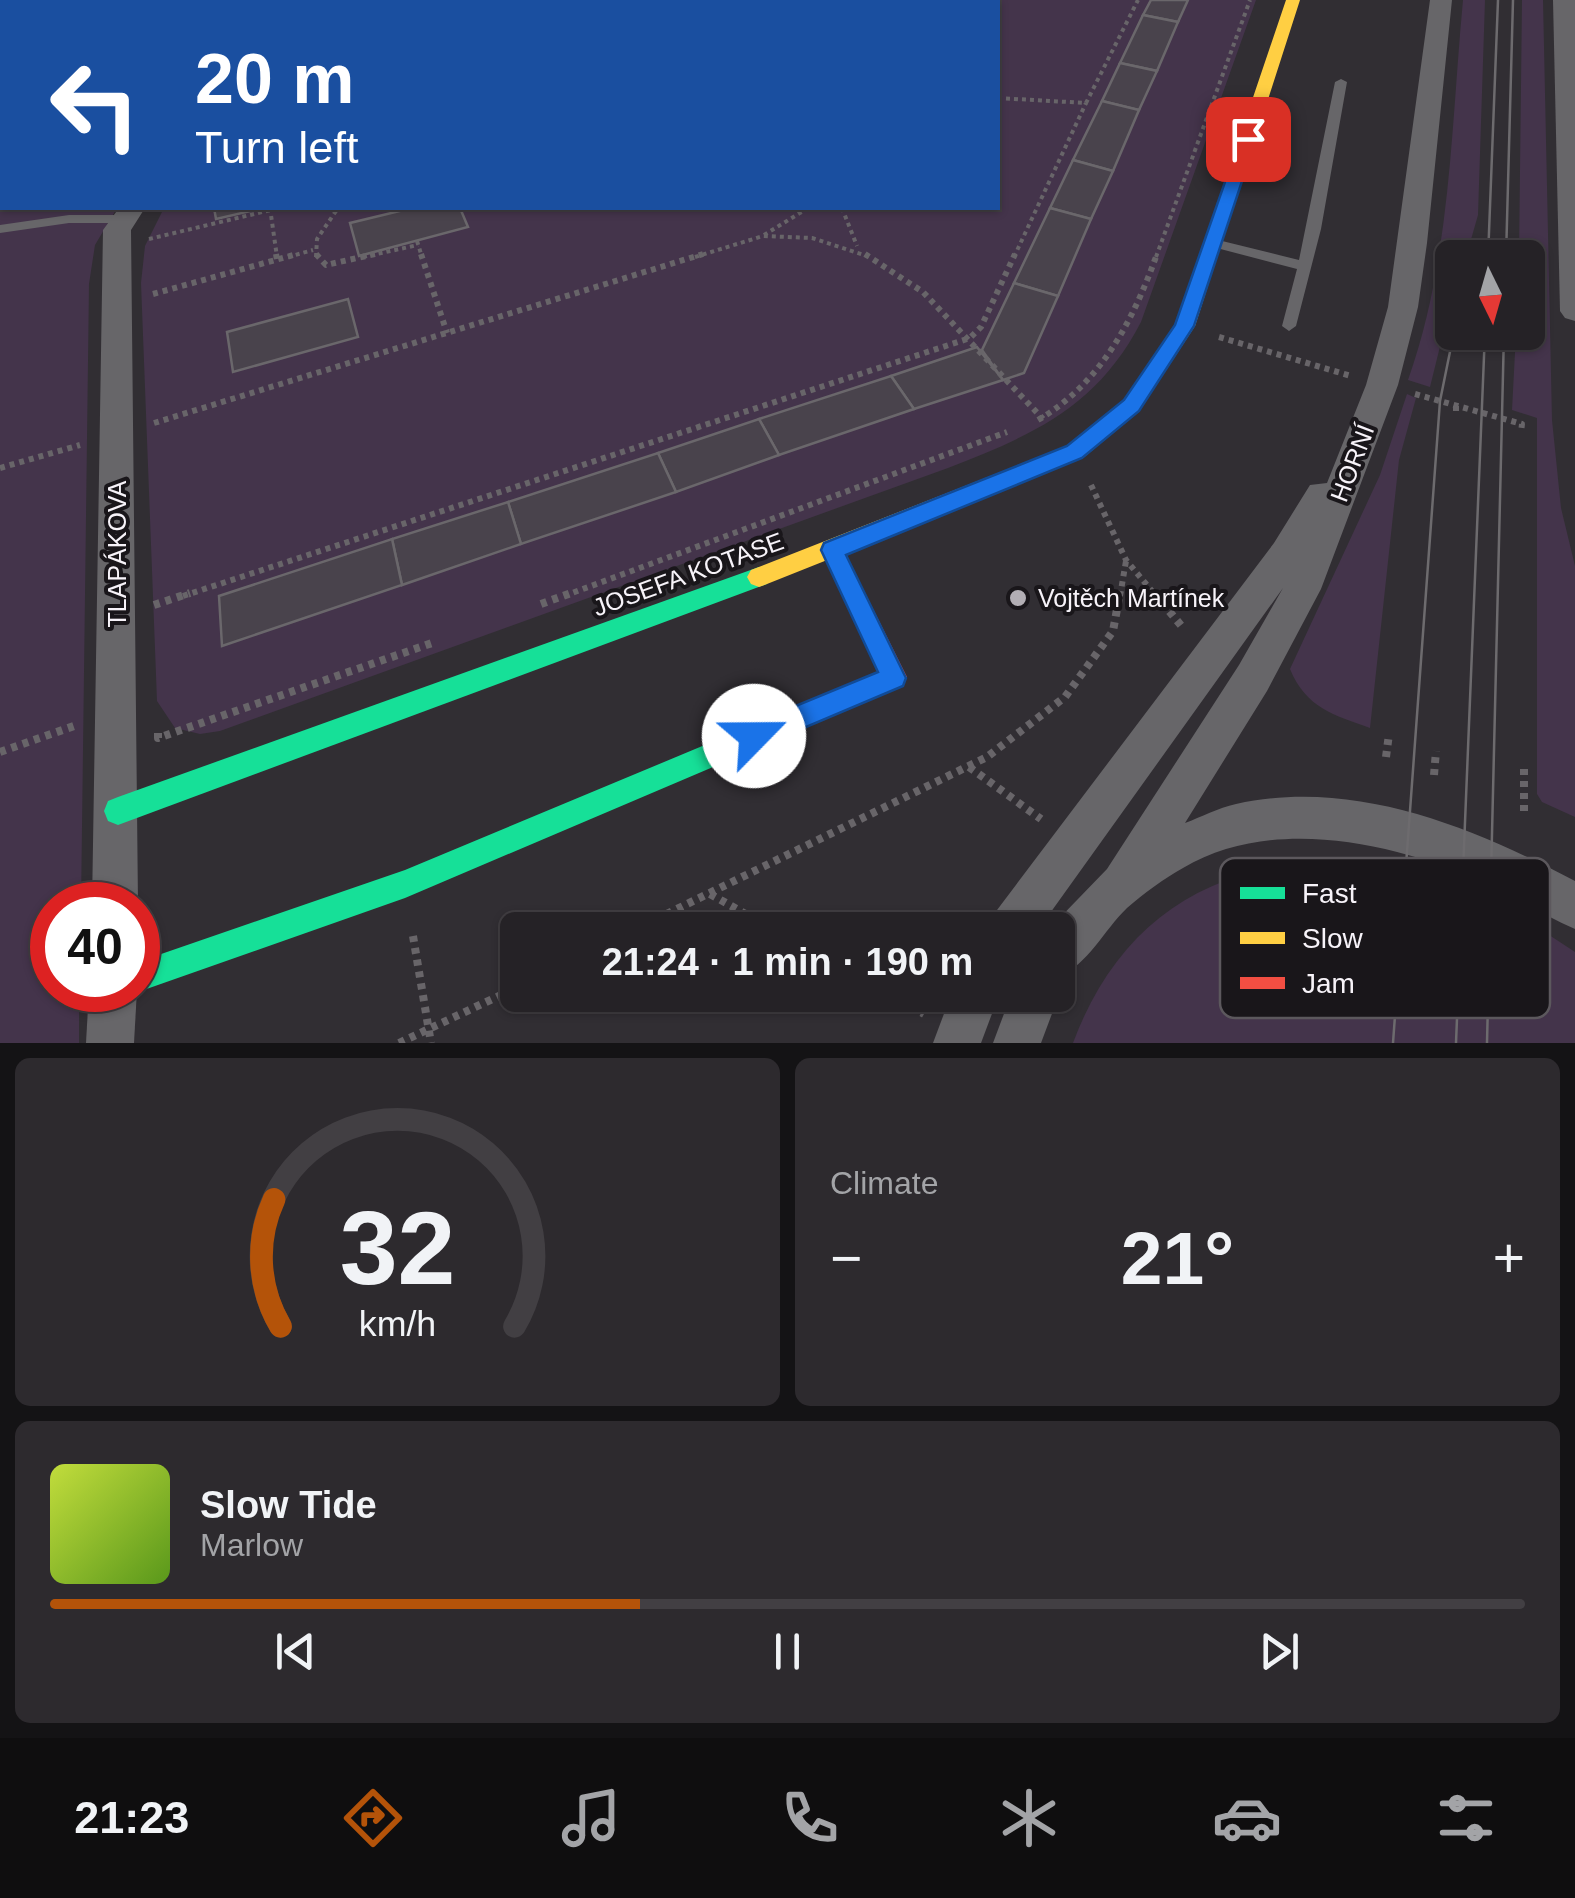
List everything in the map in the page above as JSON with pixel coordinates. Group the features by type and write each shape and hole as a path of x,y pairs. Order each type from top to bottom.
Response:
{"street":[{"name":"JOSEFA KOTASE","path":"118,812 832,550 1074,452 1132,406 1184,326 1293,0"},
{"name":"HORNÍ","path":"1124,878 1252,678 1308,578 1385,386 1413,243 1441,0"},
{"path":"1564,0 1575,311"},
{"name":"TLAPÁKOVA","path":"116,882 117,230 135,222"},
{"path":"1023,912 1286,554 1385,386"},
{"path":"160,969 405,884 894,678 832,550"},
{"path":"1075,932 1099,900 1124,878 1180,843 1211,831 1277,819 1347,820 1408,830 1481,858"},
{"path":"1550,893 1575,906"},
{"path":"110,1043 112,1012"},
{"path":"1017,1043 1029,1012"}],"lane":[{"path":"1289,326 1305,266 1341,82"},
{"path":"0,229 69,219 135,222"},
{"path":"1214,243 1305,266"}],"path":[{"path":"154,605 970,338 981,327 1138,0"},
{"path":"1027,424 1042,419 1070,396 1120,342 1138,306 1250,0"},
{"path":"1000,98 1086,102"},
{"path":"135,222 260,210"},
{"path":"270,210 277,260"},
{"path":"336,210 318,234 313,250 317,260 326,265 418,243 446,334"},
{"path":"764,236 805,210"},
{"path":"843,210 858,247"},
{"path":"148,425 764,236 802,234 858,247 909,280 970,338 1003,380 1074,452 1126,560 1193,640"},
{"path":"142,298 313,250"},
{"path":"1184,326 1522,424 1521,432"},
{"path":"1422,406 1423,396"},
{"path":"1456,406 1456,416"},
{"path":"533,608 1012,430"},
{"path":"0,468 84,444"},
{"path":"672,912 987,758 1065,697 1114,631 1126,560"},
{"path":"158,738 440,640"},
{"path":"1386,757 1390,734"},
{"path":"1434,776 1436,752"},
{"path":"969,766 1042,820"},
{"path":"1524,769 1524,812"},
{"path":"405,884 431,1043"},
{"path":"709,894 742,912"},
{"path":"399,1043 500,995"},
{"path":"916,1012 941,1029"}],"shaded area":[{"path":"1000,0 1256,0 1141,322 1104,376 1060,414 1035,430 948,468 220,731 200,734 175,728 157,701 141,283 145,246 163,210 1000,210"},
{"path":"1463,0 1485,0 1478,215 1471,240 1441,240"},
{"path":"1522,0 1543,0 1552,420 1561,508 1575,566 1575,817 1542,802 1537,794 1537,418 1512,410 1515,350 1545,350 1545,240 1519,240"},
{"path":"0,210 116,210 95,245 89,284 81,882 30,882 30,1012 79,1012 79,1043 0,1043"},
{"path":"1435,275 1435,350 1439,350 1430,387 1408,380"},
{"path":"1407,394 1416,398 1399,460 1370,728 1322,708 1304,693 1290,669 1380,475"},
{"path":"1220,884 1220,1018 1550,1018 1550,936 1575,952 1575,1043 1073,1043 1113,966 1139,936 1203,890"}],"building":[{"path":"1151,0 1188,0 1178,22 1143,15"},
{"path":"1143,15 1178,22 1157,71 1120,63"},
{"path":"1120,63 1157,71 1139,110 1102,101"},
{"path":"1102,101 1139,110 1113,171 1073,160"},
{"path":"1073,160 1113,171 1091,219 1050,208"},
{"path":"1050,208 1091,219 1058,296 1014,283"},
{"path":"214,210 255,210 216,219"},
{"path":"404,210 461,210 468,227 359,256 350,223"},
{"path":"1014,283 1058,296 1024,373 1003,380 982,350"},
{"path":"348,299 358,337 233,372 227,332"},
{"path":"977,347 1003,380 914,409 891,376"},
{"path":"891,376 914,409 779,455 759,419"},
{"path":"759,419 779,455 676,492 658,453"},
{"path":"658,453 676,492 521,544 508,502"},
{"path":"508,502 521,544 402,585 392,539"},
{"path":"392,539 402,585 222,646 219,596"}],"tram line":[{"path":"1489,240 1498,0"},
{"path":"1506,240 1513,0"},
{"path":"1407,858 1440,401 1450,350"},
{"path":"1464,858 1484,350"},
{"path":"1491,858 1504,350"},
{"path":"1393,1043 1395,1018"},
{"path":"1456,1043 1457,1018"},
{"path":"1487,1043 1488,1018"}],"traffic: fast":[{"path":"118,811 759,577"},
{"path":"160,969 405,884 784,724"}],"traffic: slow":[{"path":"759,577 1075,452 1132,406 1185,326 1293,0"}],"traffic: jam":[{"path":"784,724 894,677 832,550"}],"place":[{"name":"Vojtěch Martínek","path":"1018,598"}],"route":[{"path":"754,736 894,678 832,550 1074,452 1132,406 1184,326 1248,139"}]}
